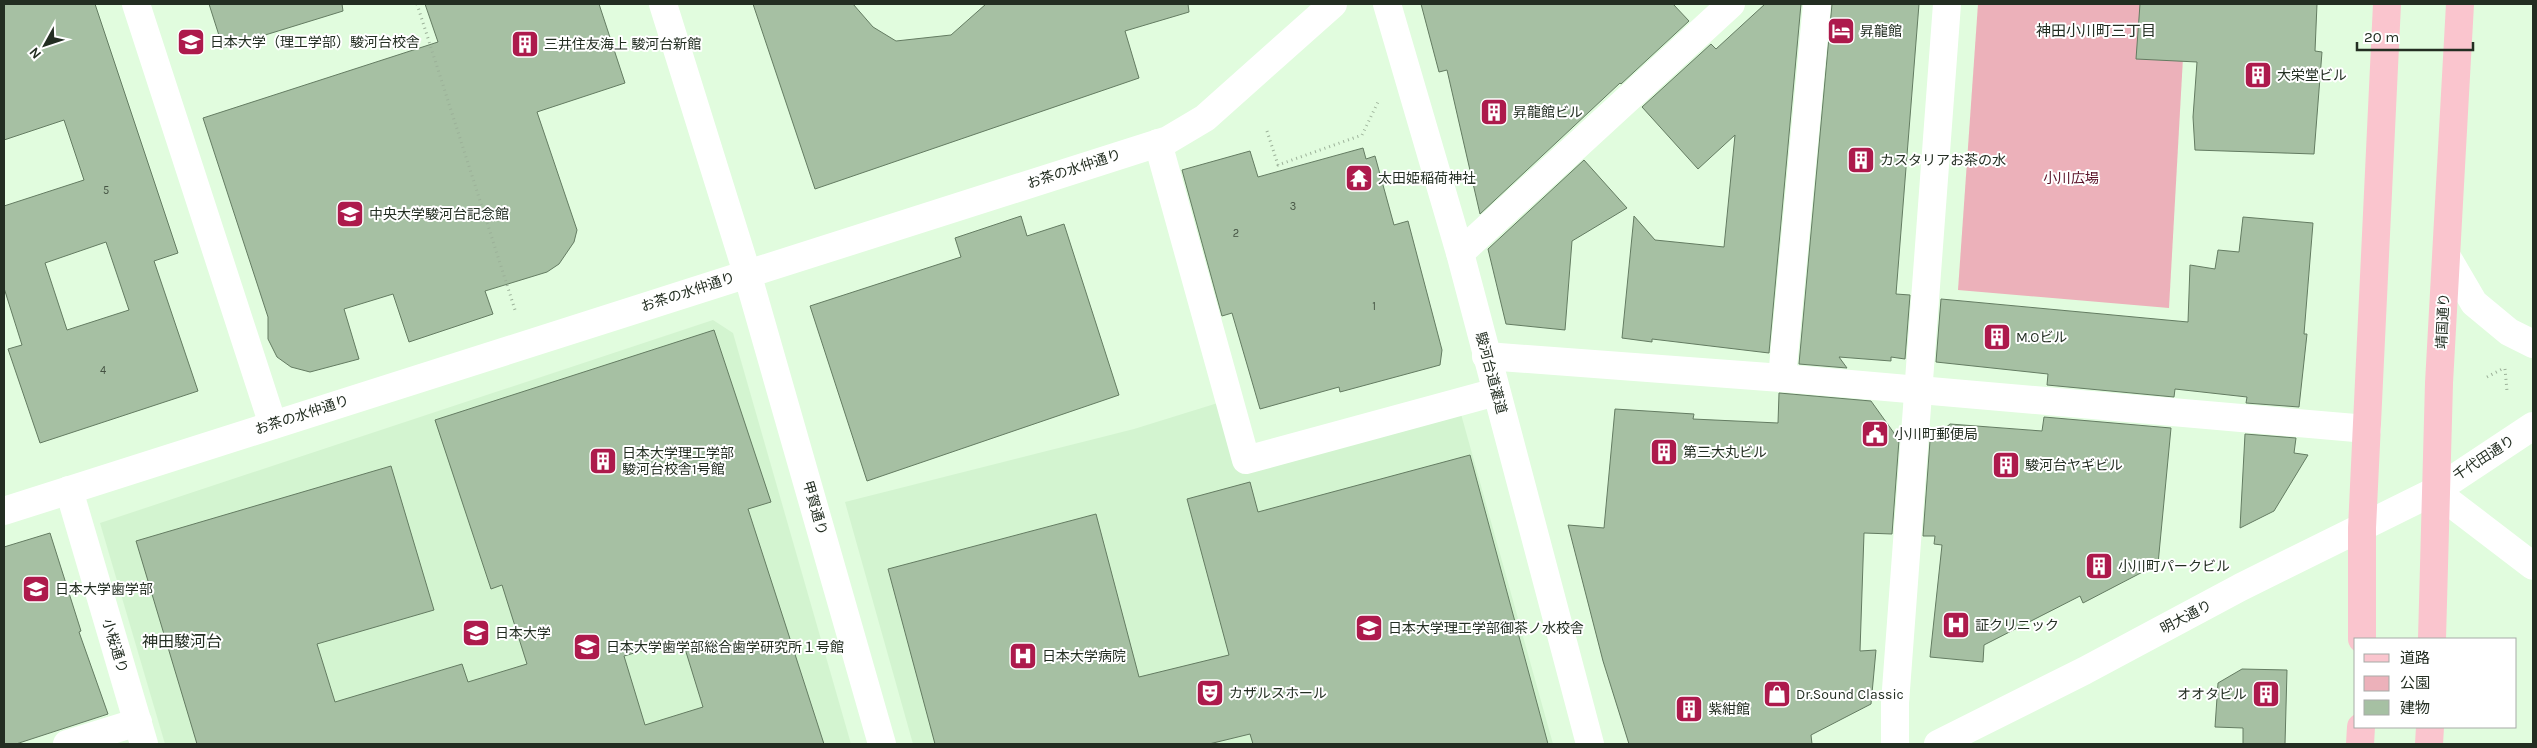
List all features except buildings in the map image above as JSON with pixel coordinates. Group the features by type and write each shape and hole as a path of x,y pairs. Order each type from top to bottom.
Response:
{"main road":[{"path":"2362,638 2362,528 2387,4"},
{"name":"靖国通り","path":"2432,638 2435,491 2460,4"},
{"path":"2360,744 2361,728"},
{"path":"2429,744 2430,728"}],"street":[{"path":"136,4 273,425"},
{"name":"甲賀通り","path":"663,4 747,273 882,744"},
{"name":"お茶の水仲通り","path":"4,511 1168,140 1204,118 1333,4"},
{"name":"駿河台道灌道","path":"1387,4 1460,253 1590,744"},
{"path":"1460,253 1730,4"},
{"path":"1782,378 1817,4"},
{"path":"1895,744 1895,704 1947,4"},
{"path":"1158,143 1246,460 1496,392"},
{"path":"2447,257 2474,303 2509,332 2533,344"},
{"path":"1486,356 1782,378 2367,429"},
{"name":"千代田通り","path":"2435,491 2533,426"},
{"name":"小桜通り","path":"69,490 141,733"},
{"path":"2435,491 2533,566"},
{"name":"明大通り","path":"1938,744 2084,671 2241,587 2435,491"},
{"path":"67,744 141,733"}],"path":[{"path":"417,4 517,318"},
{"path":"1267,131 1278,165 1362,135 1374,114 1380,96"},
{"path":"2504,368 2507,391"}],"shaded area":[{"name":"日本大学","path":"713,320 733,333 851,744 165,744 100,523"},
{"path":"1221,402 1241,472 1461,414 1553,744 913,744 845,502 1134,429"}],"green space":[{"name":"小川広場","path":"1978,4 2186,4 2169,308 1958,290"}],"place":[{"name":"昇龍館","path":"1841,31"},
{"name":"日本大学（理工学部）駿河台校舎","path":"191,42"},
{"name":"三井住友海上 駿河台新館","path":"525,44"},
{"name":"大栄堂ビル","path":"2258,75"},
{"name":"昇龍館ビル","path":"1494,112"},
{"name":"カスタリアお茶の水","path":"1861,160"},
{"name":"太田姫稲荷神社","path":"1359,178"},
{"name":"中央大学駿河台記念館","path":"350,214"},
{"name":"M.Oビル","path":"1997,337"},
{"name":"小川町郵便局","path":"1875,434"},
{"name":"第三大丸ビル","path":"1664,452"},
{"name":"日本大学理工学部 駿河台校舎1号館","path":"603,461"},
{"name":"駿河台ヤギビル","path":"2006,465"},
{"name":"小川町パークビル","path":"2099,566"},
{"name":"日本大学歯学部","path":"36,589"},
{"name":"証クリニック","path":"1956,625"},
{"name":"日本大学理工学部御茶ノ水校舎","path":"1369,628"},
{"name":"日本大学","path":"476,633"},
{"name":"日本大学歯学部総合歯学研究所１号館","path":"587,647"},
{"name":"日本大学病院","path":"1023,656"},
{"name":"カザルスホール","path":"1210,693"},
{"name":"Dr.Sound Classic","path":"1777,694"},
{"name":"オオタビル","path":"2266,694"},
{"name":"紫紺館","path":"1689,709"}],"district":[{"name":"神田小川町三丁目","path":"2096,31"},
{"name":"神田駿河台","path":"182,641"}]}
